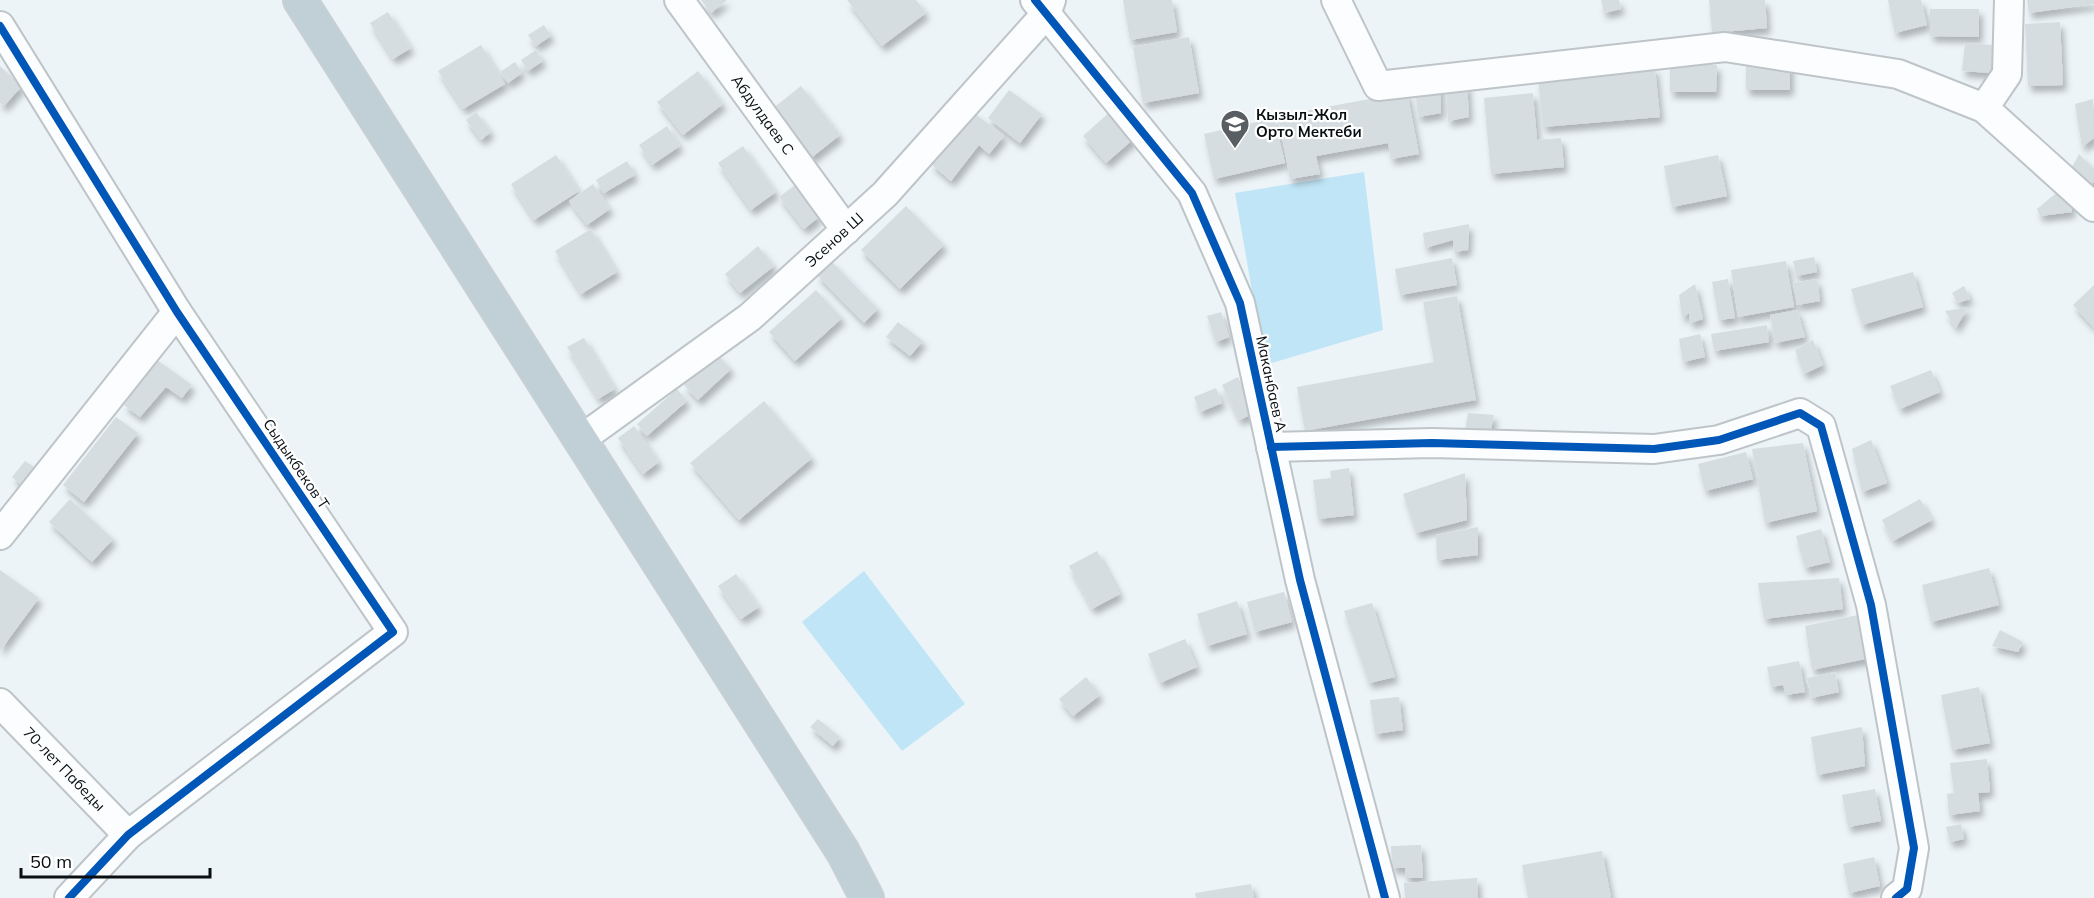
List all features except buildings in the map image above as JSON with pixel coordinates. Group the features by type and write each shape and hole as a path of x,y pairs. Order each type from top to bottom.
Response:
{"highway":[{"path":"300,0 843,852 867,898"}],"street":[{"name":"Абдулдаев С","path":"679,0 846,230"},
{"path":"1336,0 1378,86 1725,47 1898,74 1984,108 2094,207"},
{"path":"1984,108 2007,74 2008,0"},
{"name":"Эсенов Ш","path":"580,440 750,317 885,194 1044,5"},
{"name":"Маканбаев А","path":"1044,5 1192,193 1240,303 1300,580 1385,898"},
{"name":"Сыдыкбеков Т","path":"0,26 177,312 393,632 128,835"},
{"path":"0,535 177,312"},
{"path":"1271,447 1432,443 1654,449 1719,440 1800,413 1821,426 1871,605 1914,848 1907,889 1896,898"},
{"name":"70-лет Пабеды","path":"0,703 128,835"},
{"path":"69,898 128,835"}],"shaded area":[{"path":"1364,172 1383,330 1265,365 1235,193"},
{"path":"864,571 965,704 902,751 802,622"}],"cycle path":[{"path":"1035,0 1192,193 1240,303 1300,580 1385,898"},
{"path":"0,26 177,312 393,632 128,835 69,898"},
{"path":"1271,447 1432,443 1654,449 1719,440 1800,413 1821,426 1871,605 1914,848 1907,889 1896,898"}],"place":[{"name":"Кызыл-Жол Орто Мектеби","path":"1235,150"}]}
